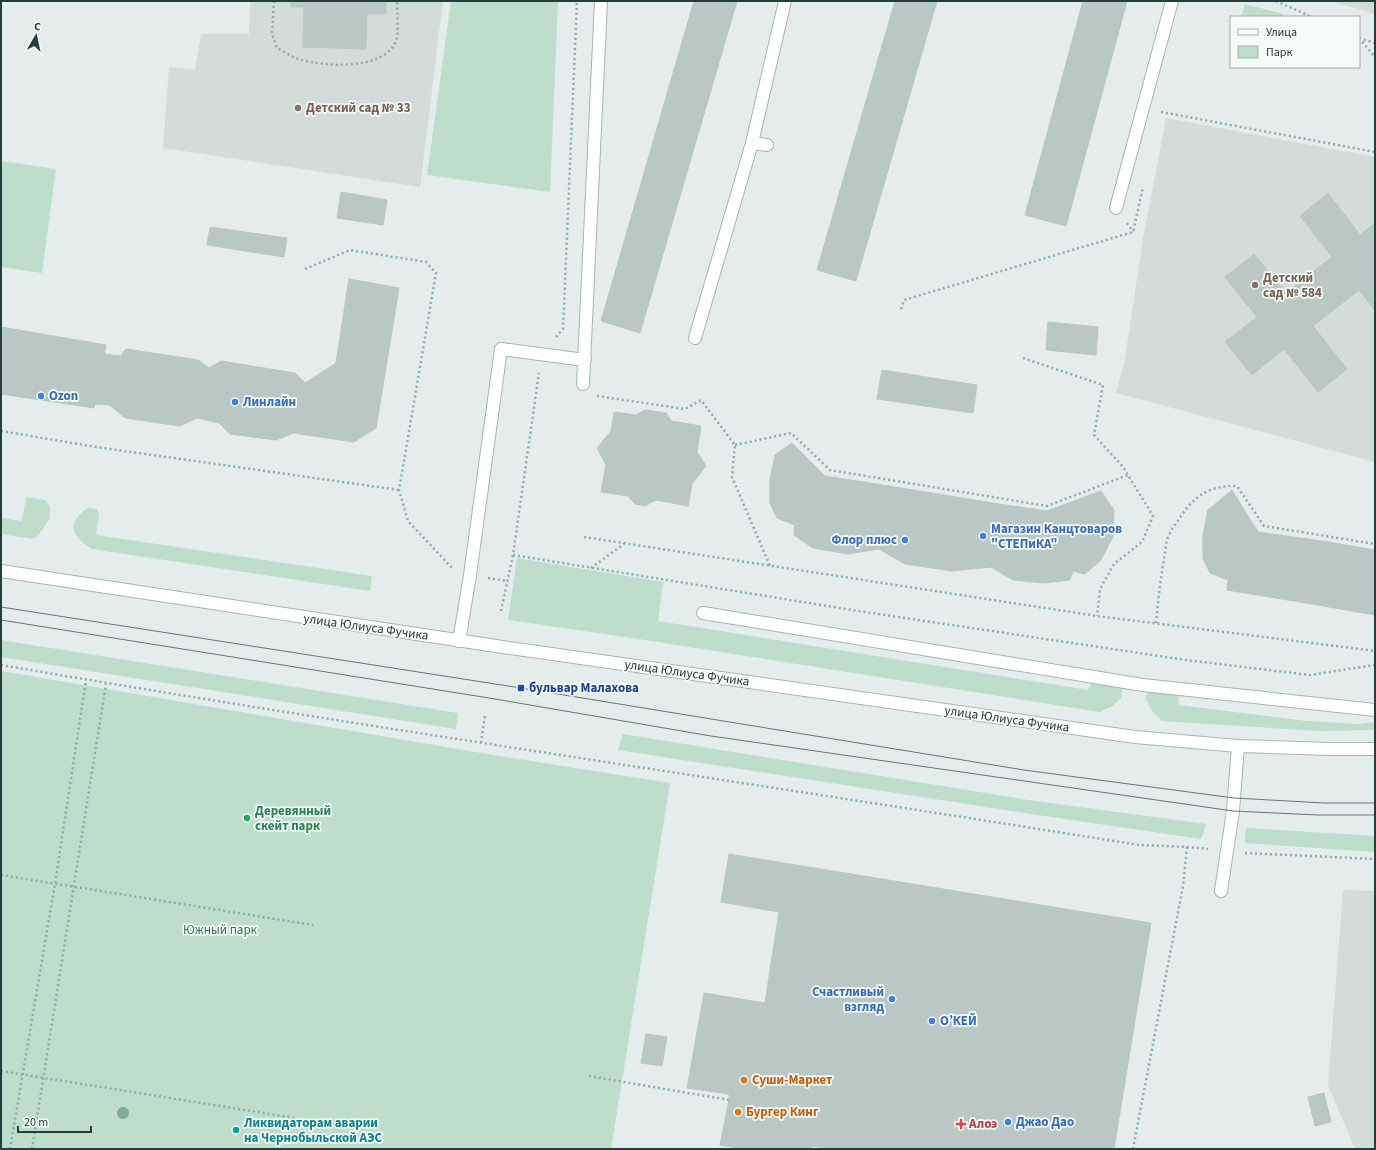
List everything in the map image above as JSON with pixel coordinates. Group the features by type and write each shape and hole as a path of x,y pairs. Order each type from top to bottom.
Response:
{"street":[{"path":"584,384 601,1"},
{"path":"695,338 752,143 785,1"},
{"path":"1116,208 1172,1"},
{"path":"752,143 767,145"},
{"path":"459,641 470,575 501,349 585,360"},
{"name":"улица Юлиуса Фучика","path":"1,572 459,641 1135,737 1238,746 1375,749"},
{"path":"703,613 1143,684 1375,710"},
{"path":"1221,891 1234,805 1238,746"}],"path":[{"path":"274,1 272,34 277,48 297,59 320,64 346,66 371,61 389,51 396,40 397,1"},
{"path":"501,611 513,555 542,354 563,329 577,1"},
{"path":"1276,1 1310,16"},
{"path":"1360,38 1375,43"},
{"path":"1360,39 1375,57"},
{"path":"305,269 350,250 426,262 436,273 399,490 410,524 455,572 508,582"},
{"path":"1023,358 1103,385 1094,435 1128,475 1153,516 1142,542 1114,564 1100,589 1097,616"},
{"path":"590,395 685,409 701,400 735,445 732,477 770,566"},
{"path":"1,431 399,490"},
{"path":"735,445 791,433 830,470 1047,506 1128,475"},
{"path":"1156,623 1162,569 1168,536 1183,512 1192,501 1204,492 1214,488 1236,486 1264,526 1375,544"},
{"path":"584,537 1097,616 1375,651"},
{"path":"591,568 624,544"},
{"path":"513,555 843,609 1118,651 1310,675 1375,665"},
{"path":"1,665 106,684 1139,845 1186,847 1257,854 1375,860"},
{"path":"10,1149 55,884 86,680"},
{"path":"32,1149 106,684"},
{"path":"481,743 485,715"},
{"path":"1133,1149 1183,886 1186,847"},
{"path":"1,875 313,925"},
{"path":"1,1071 295,1118"},
{"path":"589,1076 729,1100"}],"shaded area":[{"name":"Детский сад № 33","path":"250,1 443,1 420,187 163,148 169,67 195,69 201,34 249,34"},
{"path":"1331,1 1375,1 1375,14"},
{"name":"Детский сад № 584","path":"1166,118 1375,157 1375,462 1116,393 1124,365 1143,239"},
{"path":"1343,890 1375,891 1375,1149 1355,1149 1328,1085"}],"green space":[{"path":"451,1 558,1 550,192 427,175"},
{"path":"1245,4 1283,14 1282,16 1241,16"},
{"path":"1,161 56,169 42,273 1,267"},
{"path":"26,497 45,500 50,506 50,518 38,536 32,539 1,534 1,518 22,521"},
{"path":"88,508 97,509 99,515 96,535 372,576 370,591 92,549 76,535 74,530 76,519"},
{"path":"517,558 663,582 658,621 1088,690 1093,680 1122,687 1121,698 1113,706 1100,712 632,638 508,620"},
{"path":"1,640 458,713 456,729 1,657"},
{"name":"Южный парк","path":"1,671 487,754 670,783 611,1149 1,1149"},
{"path":"1152,687 1178,693 1179,705 1307,721 1358,724 1375,722 1375,730 1317,731 1162,721 1152,711 1145,698"},
{"path":"623,734 1028,800 1206,824 1201,839 1024,813 618,750"},
{"path":"1246,828 1375,836 1375,852 1245,843"}],"building":[{"path":"291,1 386,1 386,14 367,14 366,49 303,47 304,7 291,7"},
{"path":"694,1 737,1 640,333 601,321"},
{"path":"895,1 937,1 856,281 817,270"},
{"path":"1083,1 1127,1 1066,226 1025,215"},
{"path":"341,192 387,200 383,225 337,218"},
{"path":"1328,193 1360,235 1375,223 1375,310 1359,290 1313,326 1347,369 1318,392 1284,349 1252,375 1225,342 1257,317 1225,277 1254,254 1286,293 1332,257 1300,216"},
{"path":"210,227 287,238 284,257 207,245"},
{"path":"349,279 399,288 376,428 354,442 294,433 276,440 230,434 219,423 197,418 180,426 125,418 110,405 95,404 103,354 121,356 126,349 198,360 209,368 221,361 295,373 305,383 336,363"},
{"path":"1048,322 1098,327 1096,355 1046,350"},
{"path":"1,327 106,345 94,408 1,394"},
{"path":"882,370 977,385 973,413 877,399"},
{"path":"645,410 666,413 671,421 701,426 697,452 706,466 692,484 688,506 656,500 645,506 635,504 628,496 601,492 606,465 597,448 611,431 614,412 636,415"},
{"path":"792,443 825,476 889,486 879,549 848,554 813,548 794,535 795,525 777,518 770,503 770,480 775,455"},
{"path":"889,486 999,504 991,567 952,571 905,564 879,549"},
{"path":"1232,490 1258,532 1322,541 1312,604 1227,590 1228,580 1210,573 1203,558 1203,535 1208,510"},
{"path":"1101,491 1114,510 1113,537 1100,561 1085,574 1073,571 1070,580 1045,583 1013,580 991,567 999,504 1047,511"},
{"path":"1322,541 1375,550 1375,615 1312,604"},
{"path":"729,854 1151,923 1114,1149 832,1149 812,1146 811,1149 742,1149 720,1145 729,1094 687,1088 704,993 765,1003 779,912 721,902"},
{"path":"646,1034 667,1037 662,1066 641,1063"},
{"path":"1324,1093 1331,1122 1315,1126 1308,1097"}],"tram line":[{"path":"1,607 521,688 1024,770 1234,798 1324,803 1375,803"},
{"path":"1,620 489,698 711,736 1233,811 1318,815 1375,815"}],"place":[{"name":"Детский сад № 33","path":"298,108"},
{"name":"Детский сад № 584","path":"1255,285"},
{"name":"Ozon","path":"41,396"},
{"name":"Линлайн","path":"235,402"},
{"name":"Магазин Канцтоваров \"СТЕПиКА\"","path":"983,536"},
{"name":"Флор плюс","path":"905,540"},
{"name":"бульвар Малахова","path":"521,688"},
{"name":"Деревянный скейт парк","path":"247,818"},
{"name":"Счастливый взгляд","path":"892,999"},
{"name":"О’КЕЙ","path":"932,1021"},
{"name":"Суши-Маркет","path":"744,1080"},
{"name":"Бургер Кинг","path":"738,1112"},
{"name":"Джао Дао","path":"1008,1122"},
{"name":"Алоэ","path":"961,1124"},
{"name":"Ликвидаторам аварии на Чернобыльской АЭС","path":"236,1130"}]}
